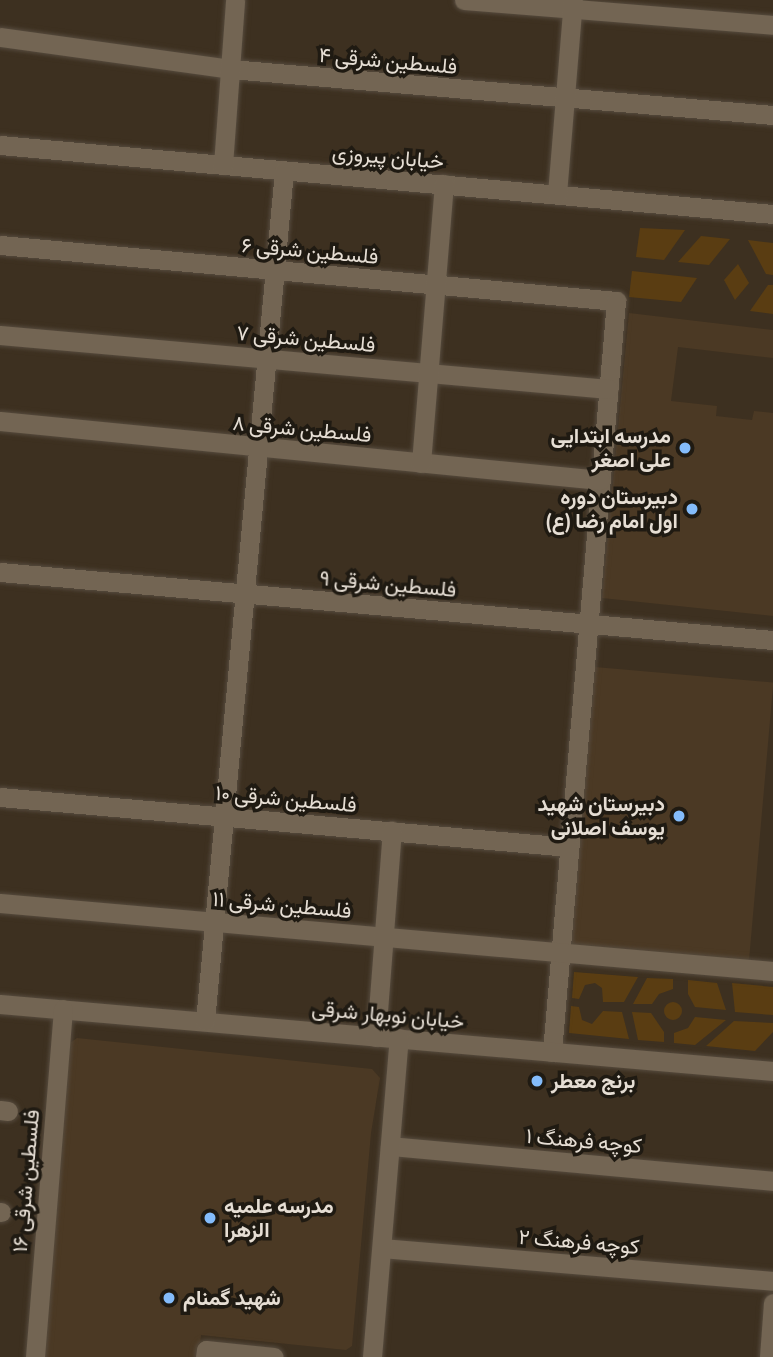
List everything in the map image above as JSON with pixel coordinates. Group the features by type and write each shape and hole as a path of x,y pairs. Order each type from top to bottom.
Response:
{"street":[{"path":"223,165 235,0"},
{"path":"464,0 573,5 773,25"},
{"path":"557,194 573,5"},
{"name":"فلسطین شرقی ۴","path":"0,37 230,69 565,100 773,115"},
{"name":"خیابان پیروزی","path":"0,145 773,214"},
{"path":"205,1021 284,171"},
{"path":"421,463 438,285 444,184"},
{"name":"فلسطین شرقی ۶","path":"0,245 616,301 608,388"},
{"name":"فلسطین شرقی ۷","path":"0,335 608,388"},
{"path":"552,1052 585,624 608,388"},
{"name":"فلسطین شرقی ۸","path":"0,421 600,480"},
{"name":"فلسطین شرقی ۹","path":"0,572 773,640"},
{"name":"فلسطین شرقی ۱۰","path":"0,797 569,847"},
{"path":"376,1037 392,831"},
{"name":"فلسطین شرقی ۱۱","path":"0,903 773,971"},
{"name":"خیابان نوبهار شرقی","path":"0,1004 773,1071"},
{"name":"فلسطین شرقی ۱۶","path":"35,1357 63,1009"},
{"path":"372,1357 399,1038"},
{"name":"کوچه فرهنگ ۱","path":"390,1146 773,1181"},
{"name":"کوچه فرهنگ ۲","path":"382,1248 773,1280"},
{"path":"769,1357 773,1303"},
{"path":"206,1353 274,1357"}],"shaded area":[{"path":"640,228 685,230 664,260 636,257"},
{"path":"701,236 730,239 709,265 678,262"},
{"path":"748,240 773,243 773,275 766,274"},
{"path":"738,264 749,283 735,300 724,280"},
{"path":"632,271 697,278 681,302 629,297"},
{"path":"768,285 773,285 773,314 750,311"},
{"name":"دبیرستان دوره اول امام رضا (ع)","path":"629,313 773,330 773,358 678,347 671,401 717,406 716,416 752,420 754,411 773,413 773,616 602,598"},
{"name":"دبیرستان شهید یوسف اصلانی","path":"595,667 773,683 749,966 570,950"},
{"path":"574,972 638,977 624,1002 603,1002 602,988 595,983 585,985 579,999 572,998"},
{"path":"647,978 673,979 673,989 659,994 652,1004 633,1004"},
{"path":"688,980 717,983 726,1010 695,1007 688,994"},
{"path":"732,983 773,987 773,1015 735,1012"},
{"path":"673,1002 679,1005 682,1011 679,1017 673,1020 667,1017 664,1011 667,1005"},
{"path":"571,1006 579,1007 582,1020 592,1024 603,1011 622,1012 629,1039 569,1033"},
{"path":"632,1012 651,1013 664,1032 664,1042 638,1040"},
{"path":"695,1017 726,1020 695,1045 674,1043 674,1033 688,1028"},
{"path":"734,1021 773,1023 773,1032 755,1051 706,1046"},
{"name":"مدرسه علمیه الزهرا","path":"77,1038 372,1069 380,1078 371,1133 352,1346 346,1350 201,1335 199,1357 43,1357 70,1043"}],"place":[{"name":"مدرسه ابتدایی علی اصغر","path":"685,448"},
{"name":"دبیرستان دوره اول امام رضا (ع)","path":"692,509"},
{"name":"دبیرستان شهید یوسف اصلانی","path":"679,816"},
{"name":"برنج معطر","path":"537,1081"},
{"name":"مدرسه علمیه الزهرا","path":"210,1218"},
{"name":"شهید گمنام","path":"169,1298"}]}
